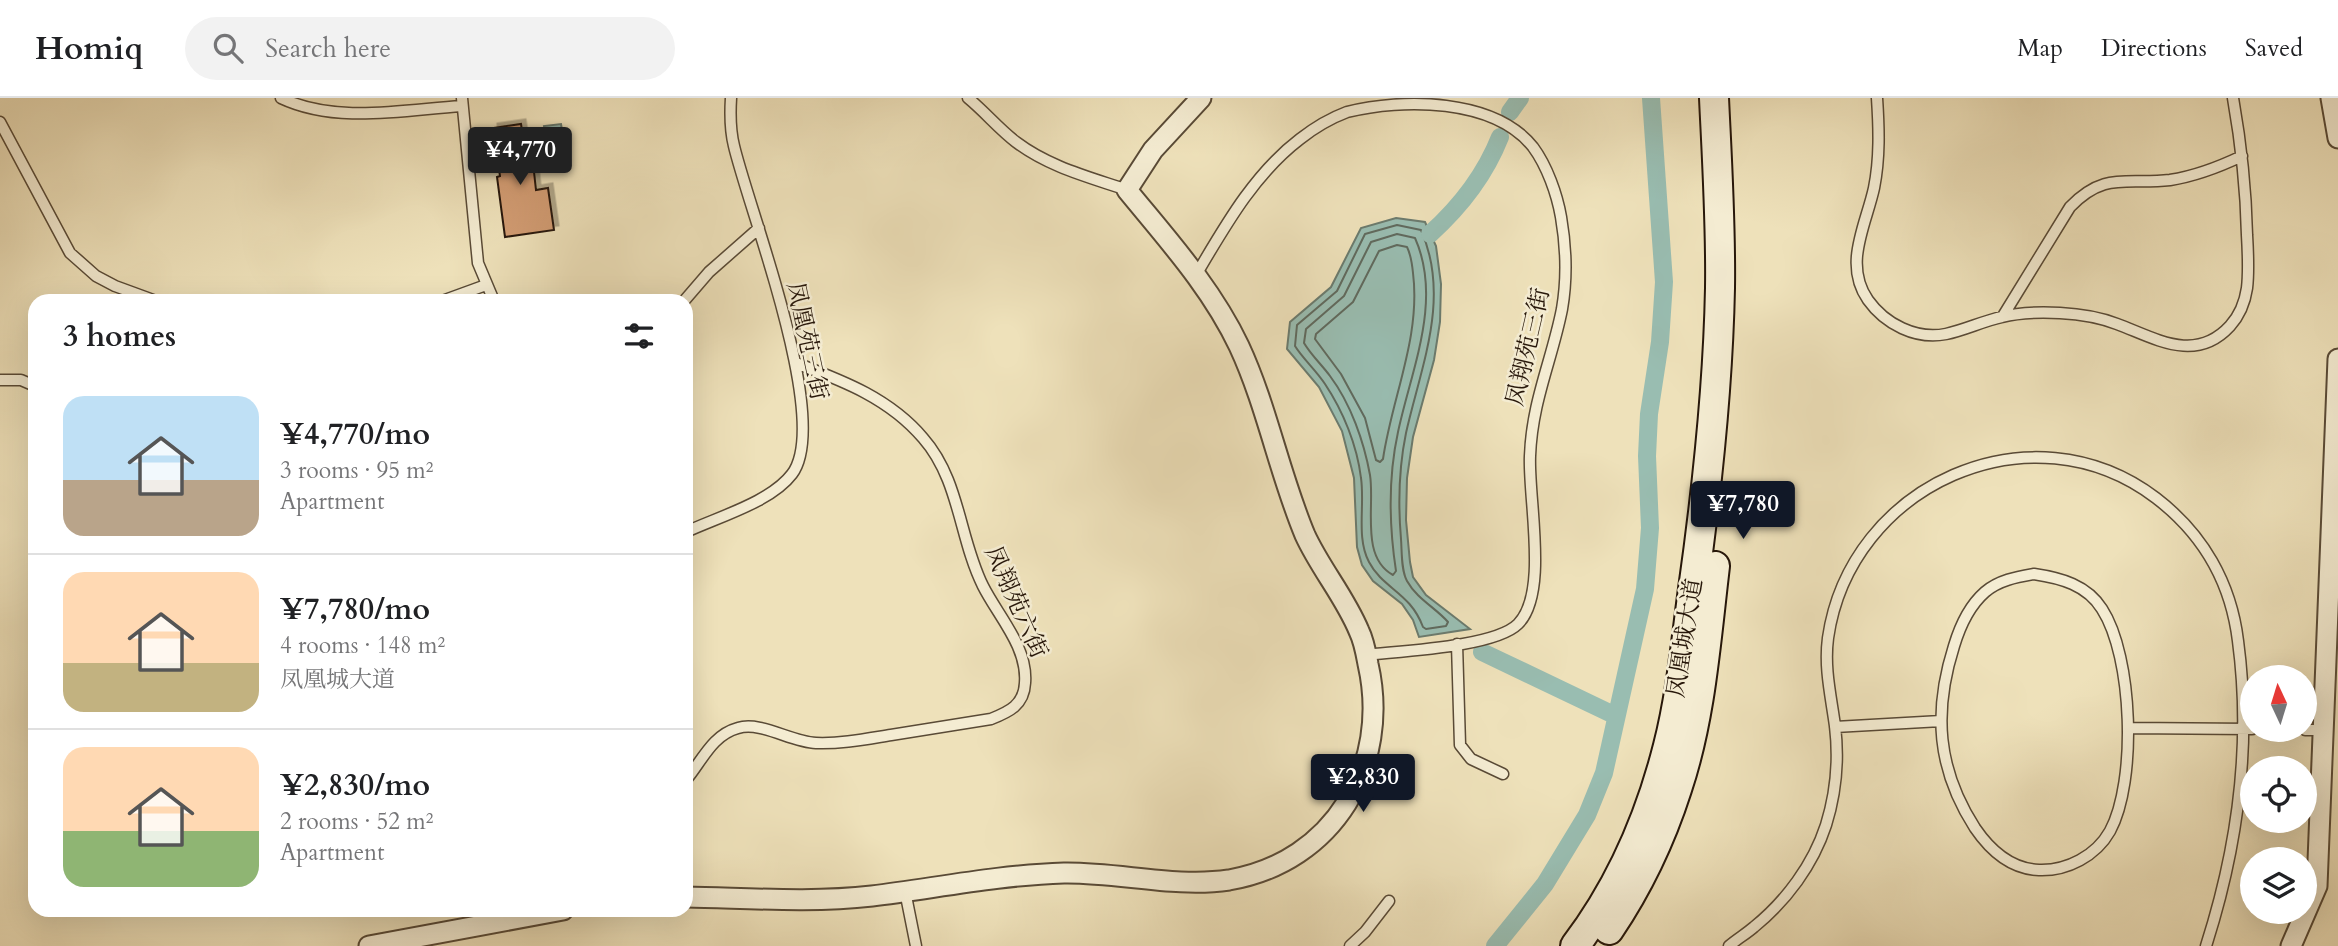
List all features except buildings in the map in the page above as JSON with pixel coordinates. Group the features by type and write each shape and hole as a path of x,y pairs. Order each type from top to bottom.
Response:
{"main road":[{"name":"凤凰城大道","path":"1574,946 1600,909 1636,839 1655,791 1677,697 1702,521 1716,357 1720,242 1714,98"},
{"name":"凤凰城大道","path":"1597,946 1632,891 1658,840 1678,789 1700,687 1722,514 1736,337 1740,263 1733,98"}],"street":[{"path":"693,897 869,896 1002,877 1065,873 1195,882 1228,880 1261,872 1290,857 1325,829 1340,813 1357,785 1369,754 1375,721 1374,688 1360,631 1306,535 1260,400 1225,319 1196,275 1126,190 1153,150 1201,98"},
{"path":"2331,98 2338,138"},
{"path":"2317,709 2333,598 2338,359"},
{"path":"2291,946 2317,886 2314,742"},
{"path":"369,946 525,917"}],"lane":[{"path":"281,98 309,109 340,113 461,102 478,263 490,294"},
{"name":"凤凰苑三街","path":"693,529 760,499 781,486 793,472 803,445 796,363 733,144 731,98"},
{"path":"968,98 1003,132 1036,155 1072,172 1126,190"},
{"path":"1877,98 1880,142 1874,188 1856,255 1858,277 1867,298 1881,316 1900,328 1922,334 1945,334 2003,316 2040,312 2078,314 2115,323 2169,345 2191,346 2212,340 2229,327 2241,309 2247,288 2247,220 2242,156 2233,98"},
{"name":"凤翔苑三街","path":"1196,275 1245,196 1264,174 1300,139 1347,112 1407,102 1454,105 1484,113 1505,124 1534,149 1557,201 1565,270 1562,308 1535,404 1530,445 1529,474 1534,549 1533,590 1526,613 1510,631 1489,638 1367,655"},
{"path":"0,122 70,253 96,276 139,294"},
{"path":"2003,316 2070,207 2082,195 2098,185 2115,181 2186,177 2224,165 2242,156"},
{"path":"690,294 709,272 759,228"},
{"path":"461,294 486,285"},
{"name":"凤翔苑六街","path":"693,770 722,735 737,728 750,726 799,741 817,743 855,741 991,719 1008,713 1018,705 1023,695 1025,673 1018,649 984,587 970,554 951,485 924,438 902,417 873,396 855,386 796,363"},
{"path":"0,380 21,380 28,383"},
{"path":"1729,946 1776,908 1796,884 1813,857 1825,828 1837,766 1835,727 1827,683 1828,638 1839,595 1858,555 1885,520 1916,494 1951,474 1989,462 2029,457 2069,460 2095,467 2143,488 2175,513 2202,542 2222,577 2235,615 2241,665"},
{"path":"2034,574 2060,578 2083,589 2102,608 2113,631 2124,679 2128,728 2123,783 2110,830 2097,848 2080,861 2059,868 2038,870 2016,865 1997,854 1982,839 1965,812 1952,783 1944,753 1941,721 1944,676 1958,634 1969,610 1986,591 2009,579 2034,574"},
{"path":"1457,644 1460,745 1471,759 1503,774"},
{"path":"1835,727 1941,721"},
{"path":"2128,728 2240,729"},
{"path":"2206,946 2221,900 2234,844 2247,742"},
{"path":"905,891 916,946"},
{"path":"1350,946 1366,932 1389,901"}],"water":[{"path":"561,124 568,167 550,170 544,126"},
{"path":"1396,218 1425,222 1436,246 1441,284 1440,322 1434,360 1413,437 1407,478 1406,520 1410,562 1413,577 1426,595 1470,629 1419,637 1413,620 1402,604 1373,581 1362,565 1357,547 1354,478 1342,431 1319,387 1287,349 1290,322 1331,287 1361,228"}],"waterway":[{"path":"1510,112 1520,98"},
{"path":"1495,946 1545,884 1587,815 1604,773 1645,589 1650,528 1647,456 1649,414 1660,342 1664,282 1651,98"},
{"path":"1430,234 1471,190 1500,137"},
{"path":"1482,652 1616,716"}]}
